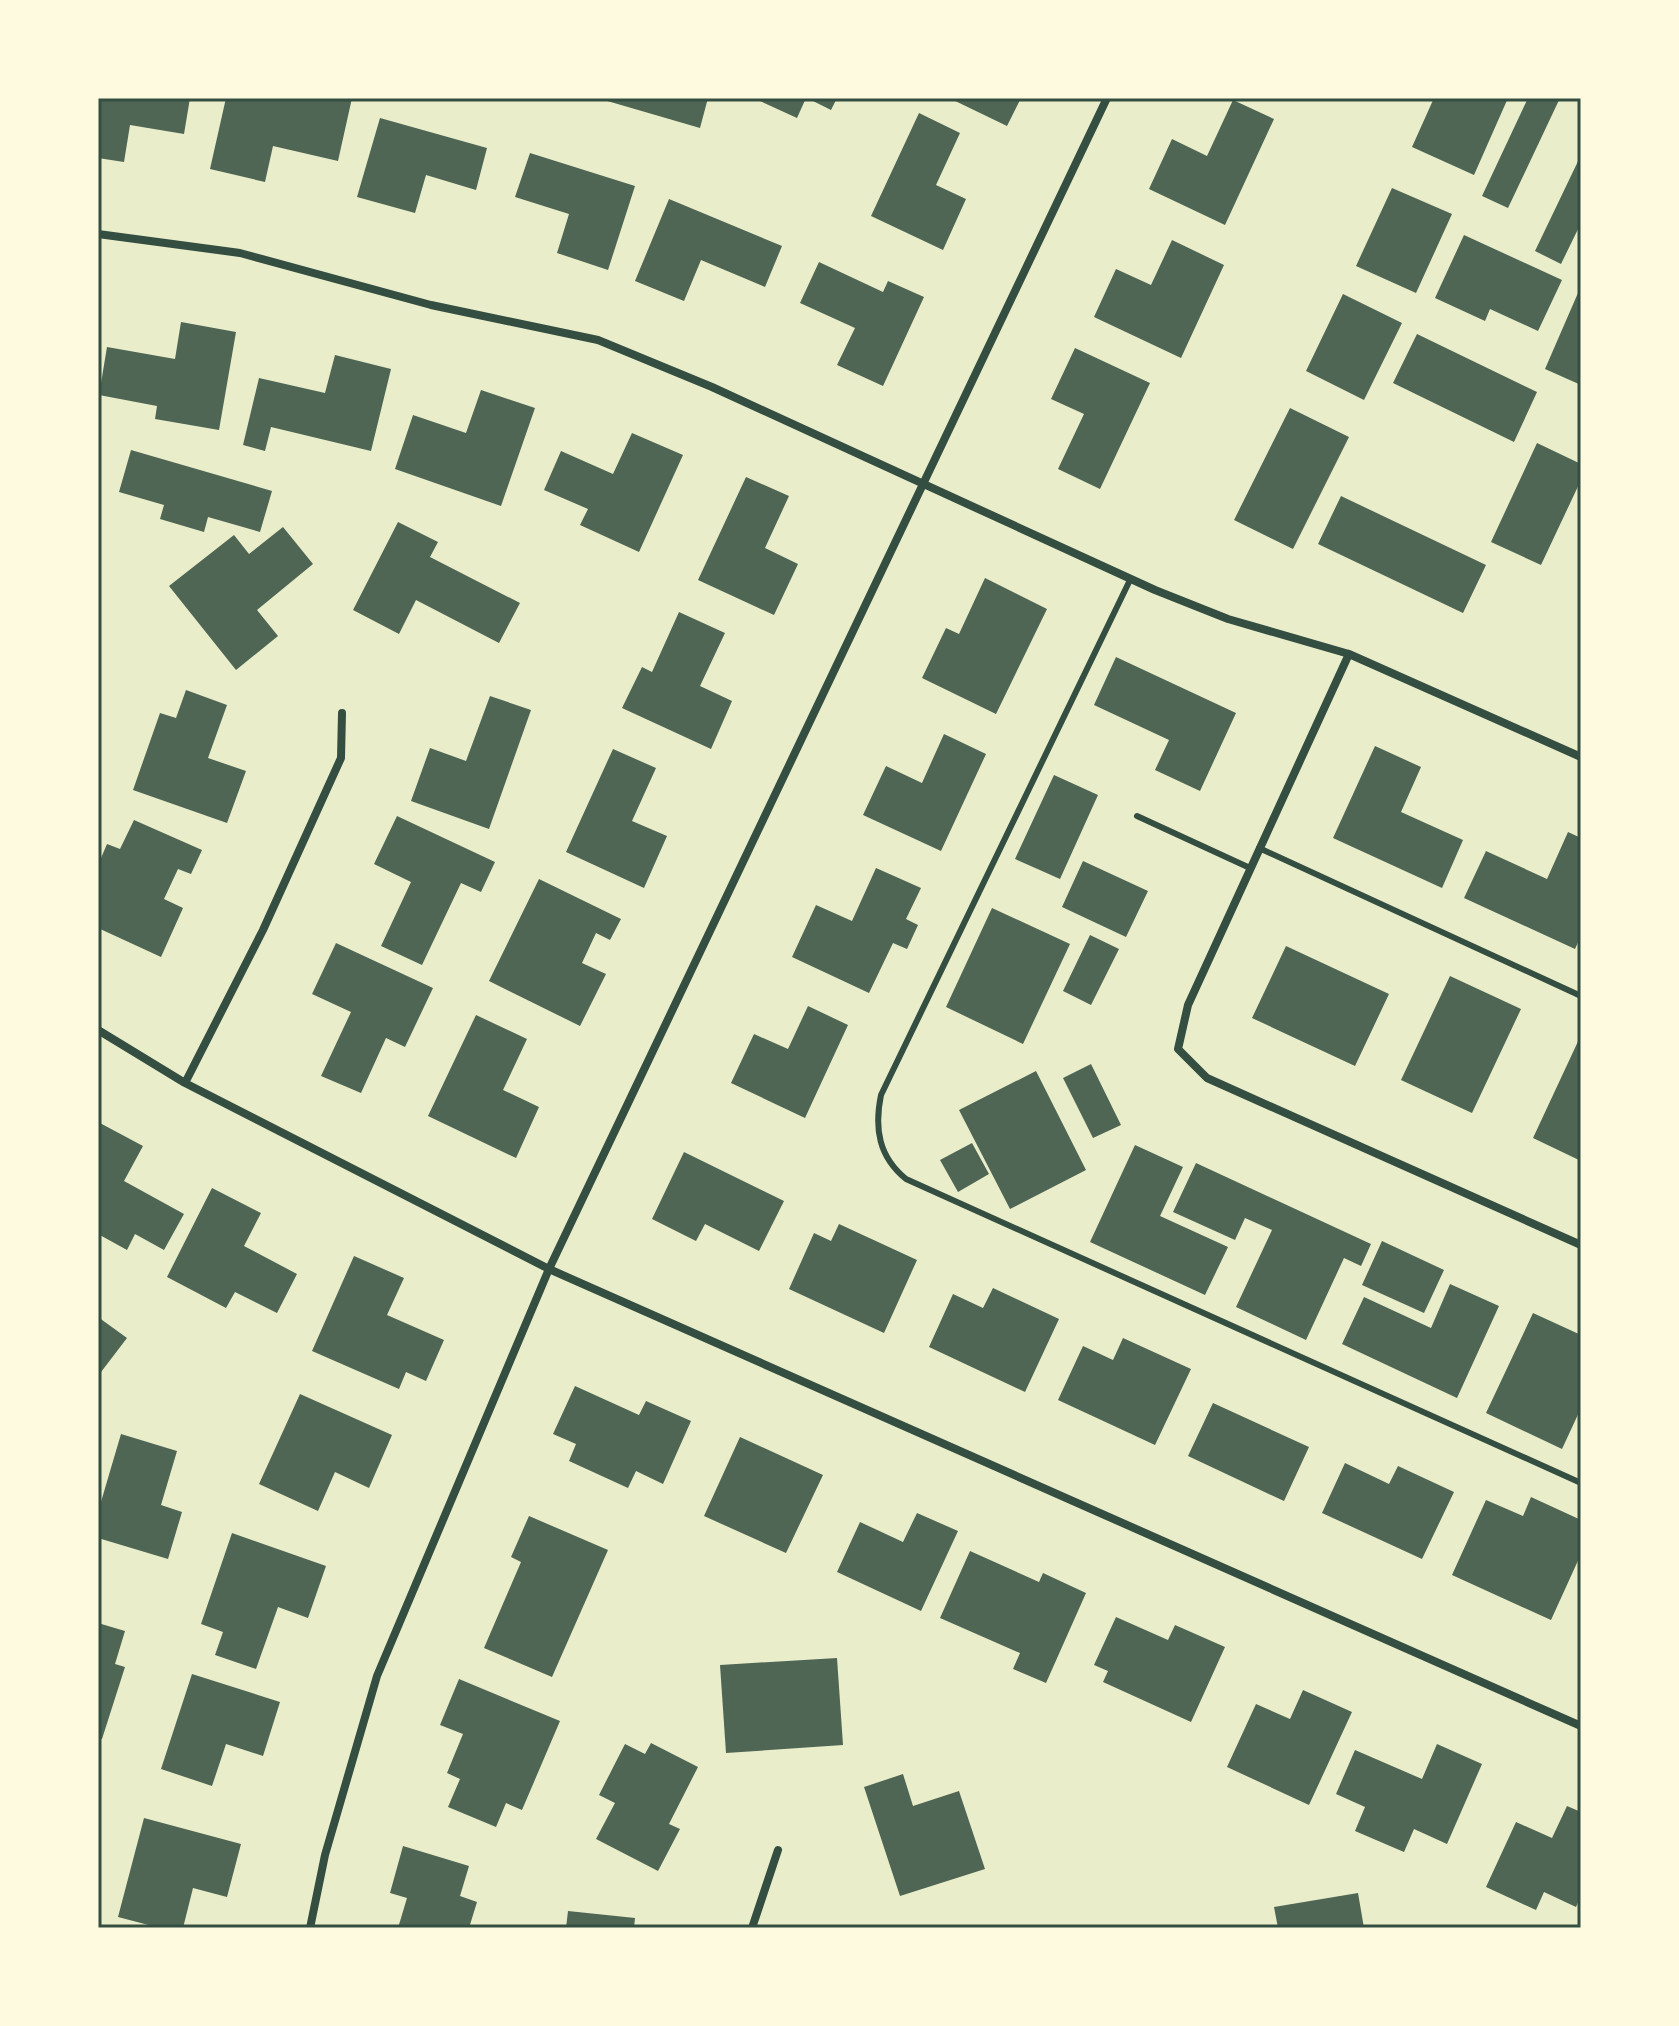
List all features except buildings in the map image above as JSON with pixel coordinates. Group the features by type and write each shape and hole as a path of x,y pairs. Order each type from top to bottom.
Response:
{"street":[{"path":"310,1928 325,1855 377,1676 549,1269 1107,98"},
{"path":"98,234 240,253 431,305 598,340 712,387 1130,580 1228,619 1349,654 1581,757"},
{"path":"1349,654 1188,1005 1178,1049 1207,1078 1581,1245"},
{"path":"185,1083 263,930 341,758 342,713"},
{"path":"98,1030 185,1083 549,1269 1581,1726"},
{"path":"752,1928 778,1850"}],"lane":[{"path":"1130,580 881,1095 878,1112 881,1148 891,1167 906,1179 1581,1483"},
{"path":"1137,816 1250,868"},
{"path":"1259,848 1581,996"}]}
